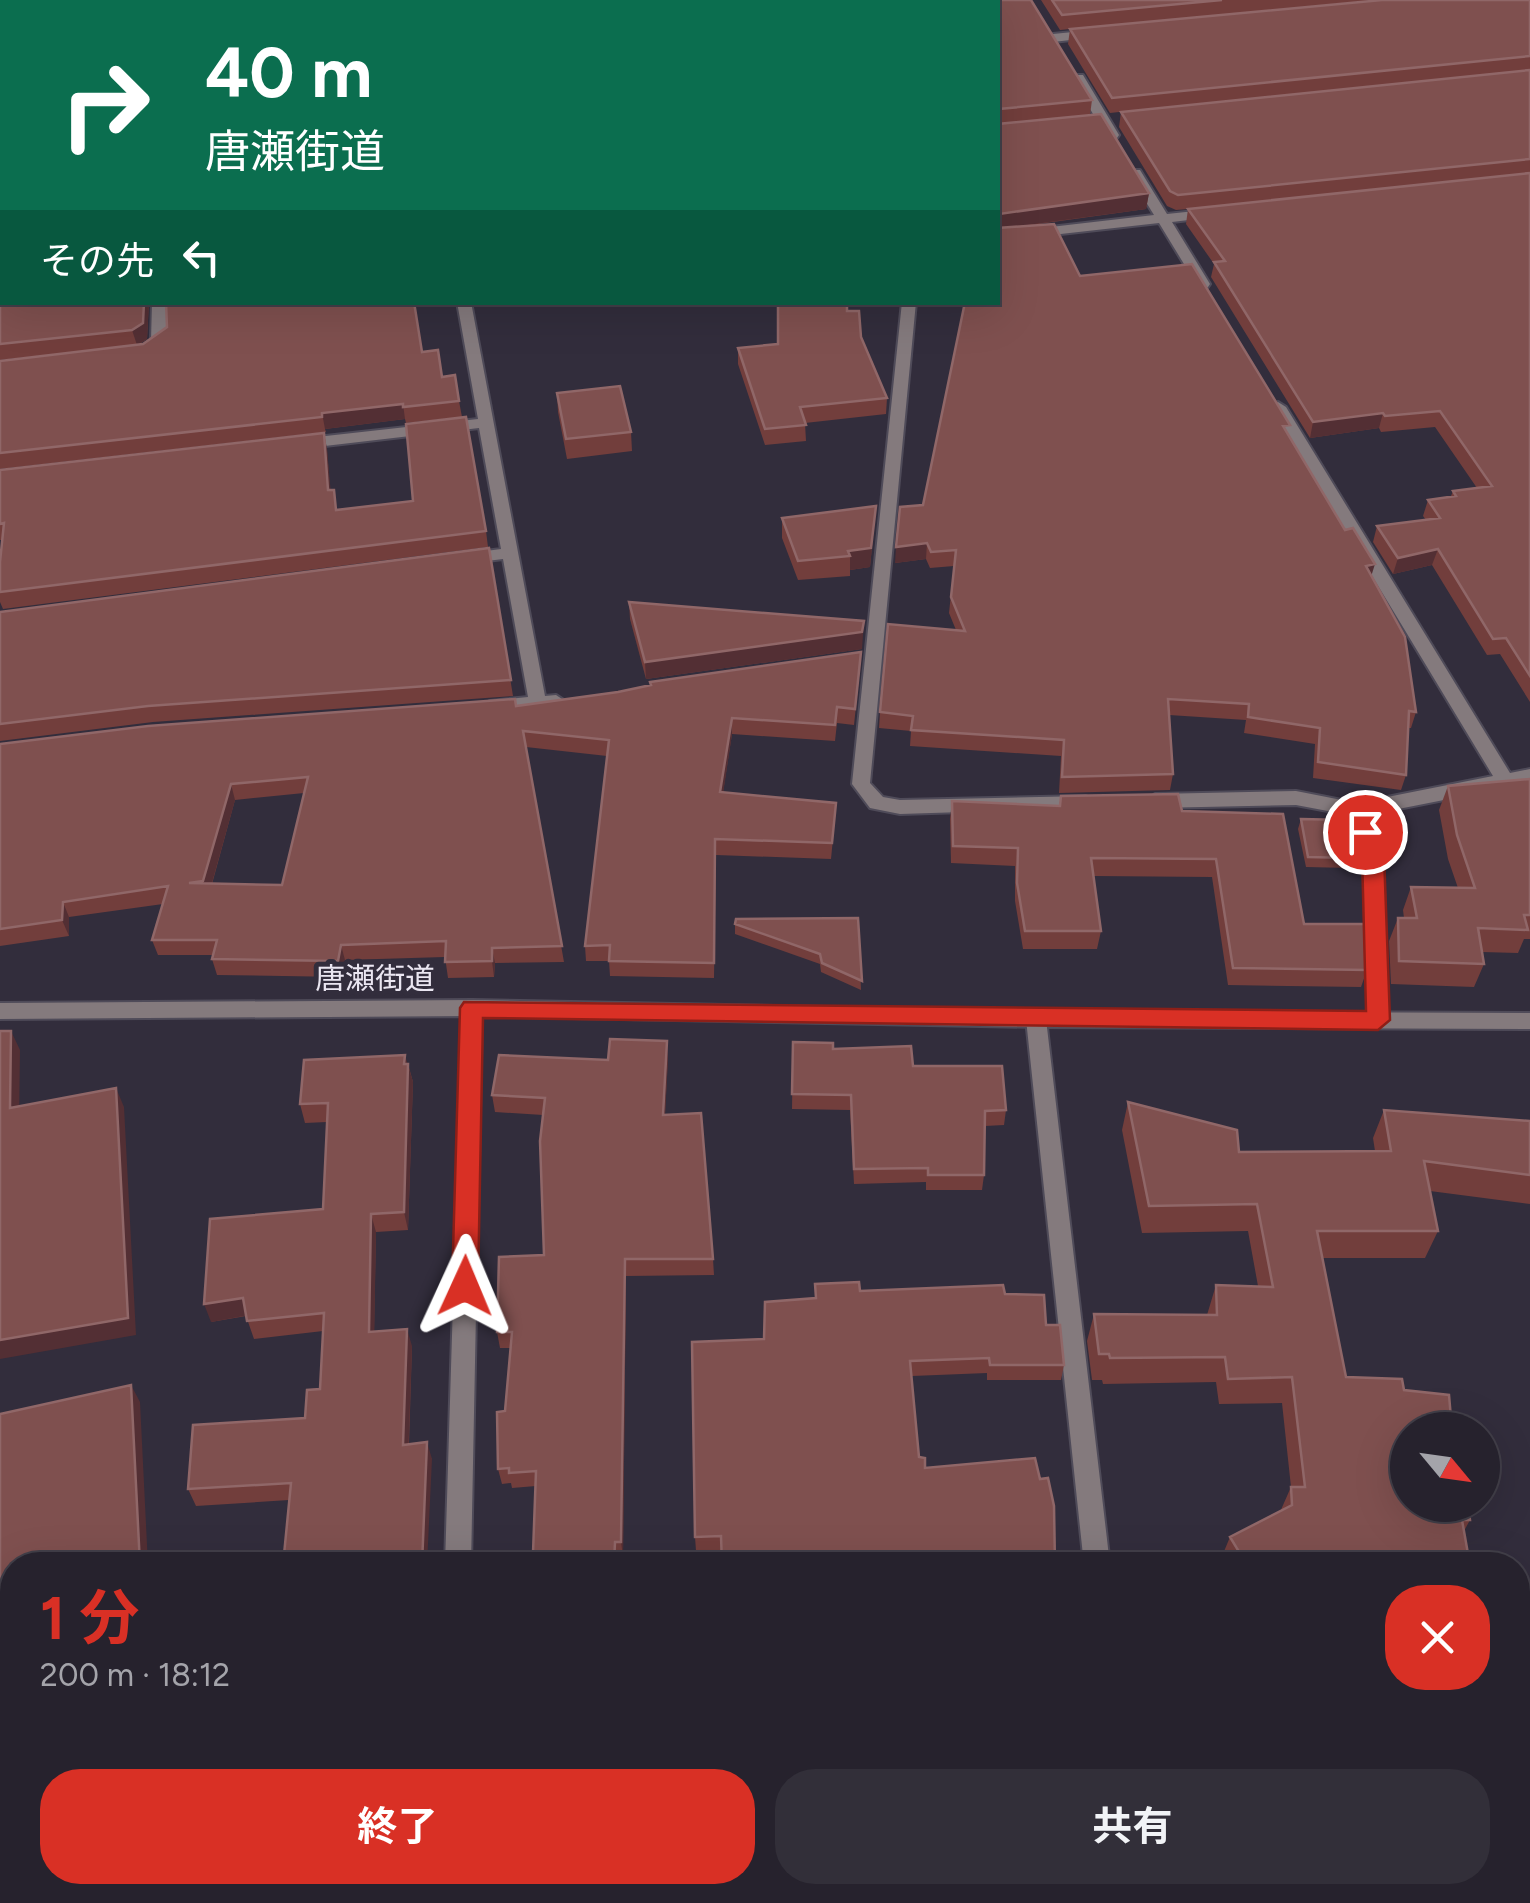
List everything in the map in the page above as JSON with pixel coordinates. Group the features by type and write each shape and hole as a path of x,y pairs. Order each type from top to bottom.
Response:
{"street":[{"path":"1064,54 1050,31 1110,32"},
{"path":"1074,71 1214,303"},
{"path":"1086,123 1123,120"},
{"path":"1000,236 1240,210"},
{"path":"124,354 142,352 158,343 159,305"},
{"path":"465,305 538,704"},
{"path":"909,305 864,659 861,784 878,803 900,807 1098,802"},
{"path":"1266,388 1505,780"},
{"path":"272,447 486,423"},
{"path":"452,561 511,553"},
{"path":"461,709 578,698"},
{"path":"1138,802 1296,798 1357,810 1530,776"},
{"path":"1357,810 1373,854 1378,1020"},
{"path":"458,1552 472,1008"},
{"name":"唐瀬街道","path":"0,1011 472,1008 1036,1019 1530,1021"},
{"path":"1036,1019 1095,1552"}],"building":[{"path":"1000,0 1031,0 1092,100 1000,109"},
{"path":"1052,0 1222,0 1062,15"},
{"path":"1382,0 1530,0 1530,56 1112,98 1070,29"},
{"path":"1530,70 1530,159 1178,195 1170,191 1121,112"},
{"path":"1101,114 1149,193 1000,214 1000,124"},
{"path":"1530,173 1530,676 1506,638 1493,639 1438,549 1398,558 1377,526 1440,518 1428,500 1456,496 1453,491 1492,486 1440,411 1313,422 1214,262 1225,261 1188,209"},
{"path":"1054,224 1080,276 1192,264 1290,425 1283,426 1345,530 1353,528 1375,564 1366,566 1405,637 1416,712 1409,711 1406,775 1318,762 1320,728 1248,717 1249,704 1168,699 1173,774 1062,777 1064,740 911,730 913,716 880,712 888,624 965,631 951,597 956,550 931,552 927,543 896,547 900,507 923,505 964,305 1000,305 1000,228"},
{"path":"0,305 144,305 143,323 132,330 0,344"},
{"path":"166,305 414,305 422,352 438,350 442,377 455,375 459,401 322,413 322,417 0,453 0,361 143,344 167,327"},
{"path":"778,305 847,305 847,311 859,311 861,337 887,398 800,407 806,425 765,429 738,348 778,344"},
{"path":"620,386 631,432 566,439 557,393"},
{"path":"466,417 486,531 0,592 4,523 0,524 0,470 324,433 328,490 334,490 336,510 413,501 406,424"},
{"path":"876,506 871,548 848,551 850,556 798,561 782,518"},
{"path":"489,548 511,680 148,706 0,724 0,612"},
{"path":"629,602 864,621 862,632 645,662"},
{"path":"861,652 855,709 837,707 835,725 732,718 720,792 836,803 832,843 715,839 714,963 609,961 610,945 585,946 609,740 523,731 562,946 492,948 492,961 445,962 446,941 341,945 338,961 212,959 217,940 152,940 168,886 63,902 62,920 0,929 0,744 148,726 515,699 516,706 618,692 651,685 650,682","holes":["308,777 282,885 189,883 203,881 231,784"]},
{"path":"1530,779 1530,915 1524,915 1528,930 1478,928 1484,964 1399,961 1398,918 1417,918 1411,887 1475,888 1457,835 1448,786"},
{"path":"1178,794 1182,811 1283,814 1304,924 1368,924 1367,970 1233,968 1216,859 1091,858 1101,931 1025,931 1017,883 1018,848 953,846 952,801 1060,806 1061,796"},
{"path":"1301,819 1346,820 1353,858 1308,857"},
{"path":"858,918 862,981 822,963 820,954 735,924 736,919"},
{"path":"0,1031 11,1031 10,1108 116,1088 128,1318 0,1340"},
{"path":"610,1039 667,1041 663,1115 701,1113 713,1259 625,1259 621,1542 615,1542 615,1552 533,1552 536,1471 509,1473 509,1468 498,1469 497,1412 505,1411 512,1332 497,1332 499,1257 544,1255 540,1141 545,1098 492,1095 499,1055 608,1060"},
{"path":"793,1042 833,1043 833,1049 911,1046 913,1066 1002,1066 1006,1110 985,1111 984,1175 928,1175 928,1168 854,1169 851,1095 792,1094"},
{"path":"405,1055 404,1064 408,1064 404,1212 371,1214 369,1332 407,1329 403,1445 427,1442 423,1552 284,1552 291,1483 188,1489 193,1425 305,1418 307,1390 320,1389 324,1313 247,1321 243,1298 204,1304 210,1219 323,1209 328,1103 300,1104 304,1060"},
{"path":"1128,1102 1237,1130 1239,1152 1391,1151 1384,1110 1530,1121 1530,1175 1424,1161 1438,1231 1317,1231 1346,1377 1402,1379 1404,1390 1449,1395 1450,1412 1390,1412 1390,1522 1462,1522 1468,1552 1239,1552 1230,1537 1292,1505 1291,1487 1305,1487 1292,1377 1228,1379 1225,1357 1110,1358 1109,1354 1099,1354 1094,1314 1217,1315 1216,1285 1273,1287 1257,1204 1149,1206"},
{"path":"859,1282 860,1291 1003,1285 1005,1294 1044,1295 1046,1325 1060,1325 1064,1365 990,1365 989,1358 910,1361 919,1457 925,1458 925,1468 1035,1458 1040,1479 1048,1478 1054,1506 1055,1552 722,1552 721,1536 695,1537 692,1342 764,1339 765,1302 816,1298 815,1284"},
{"path":"131,1385 139,1552 0,1552 0,1414"}],"route":[{"path":"465,1286 472,1008 998,1018 1378,1020 1373,854 1365,832"}]}
